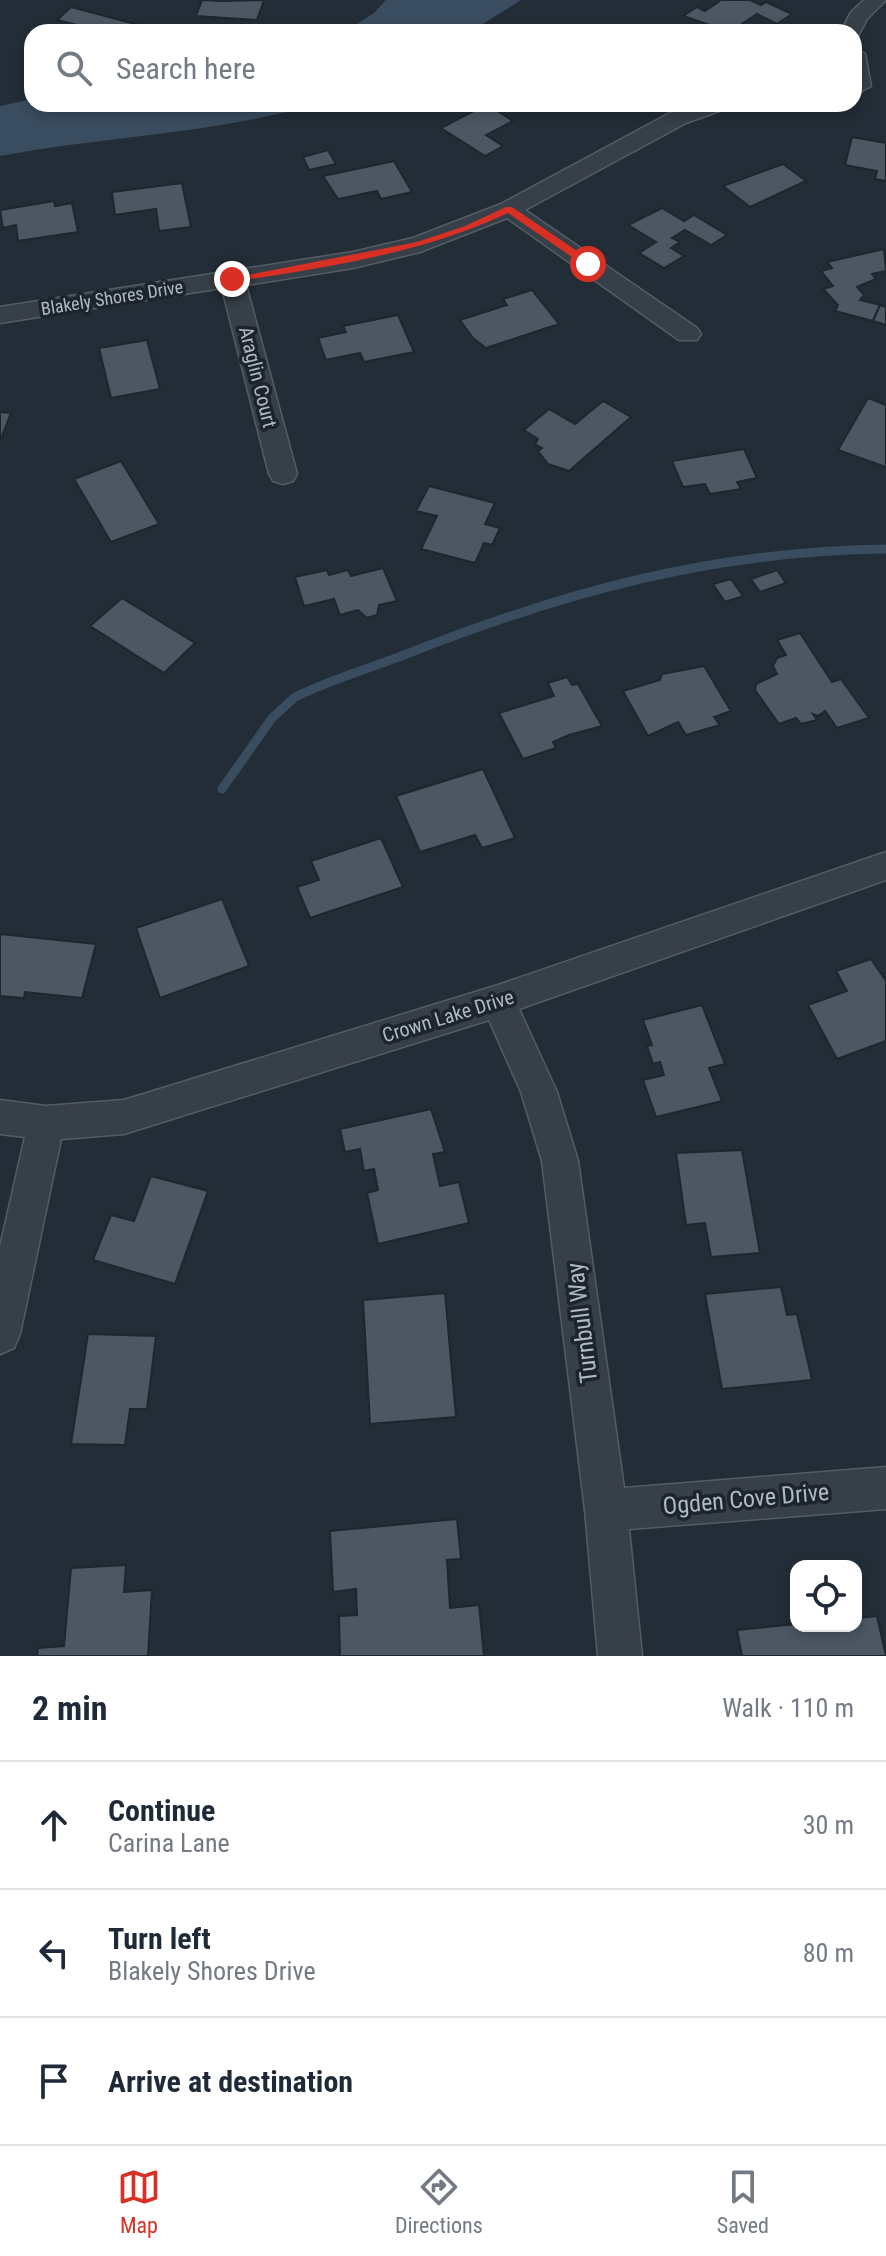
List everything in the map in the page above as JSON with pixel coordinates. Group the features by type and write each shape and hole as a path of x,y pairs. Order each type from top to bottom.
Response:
{"street":[{"path":"854,24 858,16 876,0"},
{"path":"862,86 886,87"},
{"name":"Blakely Shores Drive","path":"0,315 353,260 420,244 468,228 509,209 678,118 695,112"},
{"path":"509,209 688,334"},
{"name":"Araglin Court","path":"232,279 283,474"},
{"name":"Crown Lake Drive","path":"0,1117 46,1123 124,1117 498,1001 886,866"},
{"name":"Turnbull Way","path":"498,1001 539,1092 560,1161 606,1510 620,1656"},
{"path":"0,1334 46,1123"},
{"name":"Ogden Cove Drive","path":"606,1510 886,1488"}],"water":[{"path":"386,0 521,0 483,24 357,24 374,13"},
{"path":"24,101 24,112 286,112 238,122 0,156 0,106"}],"building":[{"path":"202,0 264,0 257,20 196,16"},
{"path":"721,0 750,0 761,5 766,2 792,14 777,24 757,14 742,24 706,24 683,16 697,7 705,11"},
{"path":"71,7 135,24 73,24 57,20"},
{"path":"472,112 499,112 513,121 486,135 503,146 485,156 441,128"},
{"path":"852,137 886,143 886,181 875,179 877,171 845,165"},
{"path":"328,150 336,164 309,170 303,157"},
{"path":"394,161 412,192 381,199 377,191 338,199 323,176"},
{"path":"783,164 806,181 750,207 723,186"},
{"path":"182,183 191,227 159,231 156,209 115,215 112,192"},
{"path":"54,201 55,206 72,203 78,232 18,241 16,225 3,228 0,210"},
{"path":"662,208 684,221 694,215 727,235 711,245 685,230 672,238 680,242 671,248 684,256 664,268 639,253 656,242 628,225"},
{"path":"884,249 886,271 872,274 876,279 857,287 864,295 860,300 880,305 873,321 835,311 838,305 823,289 833,286 821,271 832,268 827,262"},
{"path":"532,290 559,324 486,348 473,338 460,320 507,305 503,299"},
{"path":"880,305 886,307 886,325 873,321"},
{"path":"398,315 414,352 364,362 360,353 326,360 318,338 346,332 343,326"},
{"path":"147,340 160,389 111,398 99,348"},
{"path":"868,398 886,405 886,467 838,450"},
{"path":"603,401 631,417 569,471 548,464 538,451 542,448 535,444 538,439 524,430 549,409 575,424"},
{"path":"0,412 11,413 0,441"},
{"path":"744,449 757,478 737,482 741,489 710,494 705,484 683,487 672,461"},
{"path":"121,461 159,524 111,542 74,479"},
{"path":"429,486 495,503 485,524 500,528 492,545 484,543 475,563 421,549 437,516 416,511"},
{"path":"383,568 397,601 379,605 377,615 367,618 358,610 340,615 334,599 304,606 295,577 327,570 329,575 348,570 351,576"},
{"path":"777,570 786,583 760,592 751,579"},
{"path":"731,579 743,596 725,602 713,584"},
{"path":"122,598 195,643 164,673 90,626"},
{"path":"800,633 832,682 841,679 869,718 837,728 825,711 818,716 813,714 817,720 801,724 796,718 779,724 755,690 756,684 777,674 773,666 777,658 786,655 777,640"},
{"path":"704,666 731,711 714,717 720,725 686,735 678,722 648,736 623,691 660,680 662,674"},
{"path":"567,677 572,685 578,684 602,726 569,735 553,742 556,748 523,759 499,713 554,696 548,683"},
{"path":"483,769 515,838 482,848 475,835 420,852 396,796"},
{"path":"381,838 403,887 310,918 297,887 319,880 311,861"},
{"path":"222,899 249,966 160,998 136,928"},
{"path":"0,934 96,944 82,998 25,992 24,998 0,996"},
{"path":"871,959 886,981 886,1041 837,1059 808,1005 847,991 836,971"},
{"path":"702,1005 725,1064 709,1068 722,1101 656,1117 643,1080 664,1075 660,1062 653,1064 647,1046 652,1045 643,1020"},
{"path":"431,1109 445,1152 433,1154 440,1186 459,1182 469,1223 378,1244 367,1193 378,1190 374,1169 364,1171 360,1149 345,1152 340,1129"},
{"path":"742,1150 760,1253 711,1257 705,1223 686,1225 676,1153"},
{"path":"151,1176 208,1191 175,1284 93,1260 111,1215 134,1221"},
{"path":"781,1287 787,1315 797,1314 812,1380 722,1389 705,1294"},
{"path":"445,1293 456,1417 370,1424 363,1300"},
{"path":"88,1334 156,1336 147,1409 130,1409 125,1445 71,1444"},
{"path":"457,1519 461,1559 447,1560 450,1608 479,1605 484,1656 340,1656 339,1616 357,1615 356,1589 333,1592 330,1531"},
{"path":"126,1565 124,1592 152,1590 148,1656 37,1656 38,1648 64,1646 71,1568"},
{"path":"877,1616 886,1656 742,1656 737,1630 790,1625 790,1632 862,1632 862,1617"}],"waterway":[{"path":"222,789 272,718 295,697 468,631 584,593 702,566 762,557 886,549"}],"route":[{"path":"232,279 353,260 420,244 468,228 509,209 588,264"}]}
